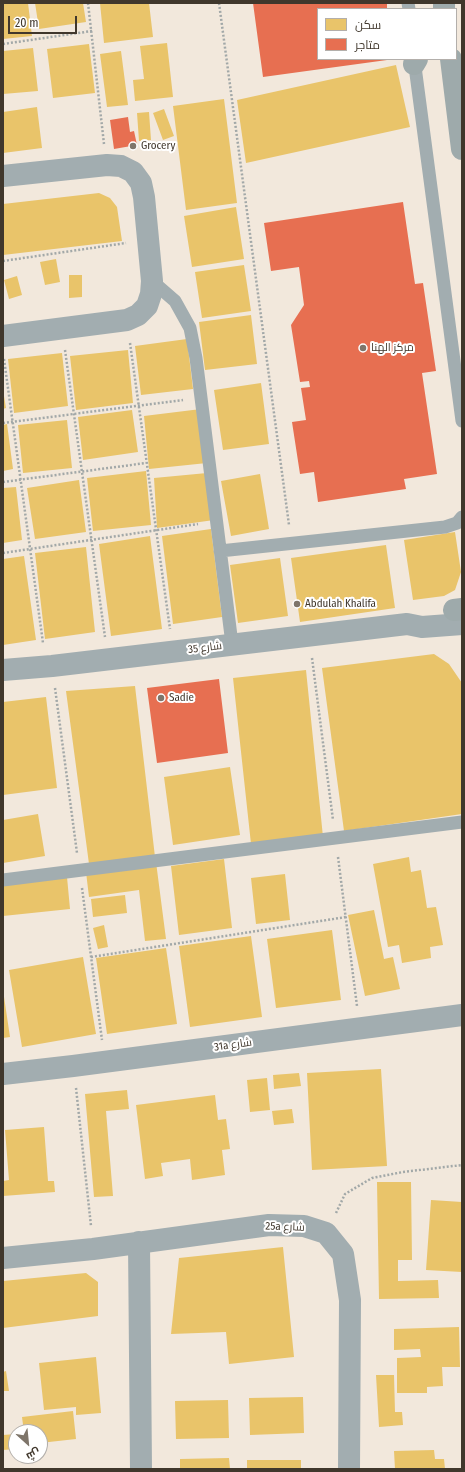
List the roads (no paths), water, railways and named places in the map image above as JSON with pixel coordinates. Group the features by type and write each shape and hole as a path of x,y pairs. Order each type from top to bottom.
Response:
{"main road":[{"path":"451,60 462,149"}],"street":[{"path":"3,176 107,165 120,166 133,172 141,183 144,197 152,281 151,294 147,306 138,315 127,320 3,336"},
{"name":"شارع 35","path":"3,670 407,624 418,618 460,612"},
{"name":"31a شارع","path":"3,1074 462,1016"},
{"name":"25a شارع","path":"3,1258 93,1249 269,1225 304,1226 326,1234 343,1254 350,1300 349,1469"},
{"path":"139,1242 141,1469"}],"lane":[{"path":"415,61 462,420"},
{"path":"152,281 174,301 190,328 196,358 232,644"},
{"path":"220,551 445,527 457,523 462,517"},
{"path":"3,880 462,822"}],"place":[{"name":"Grocery","path":"133,146"},
{"name":"مركز الهنا","path":"363,348"},
{"name":"Abdulah Khalifa","path":"297,604"},
{"name":"Sadie","path":"161,698"}]}
